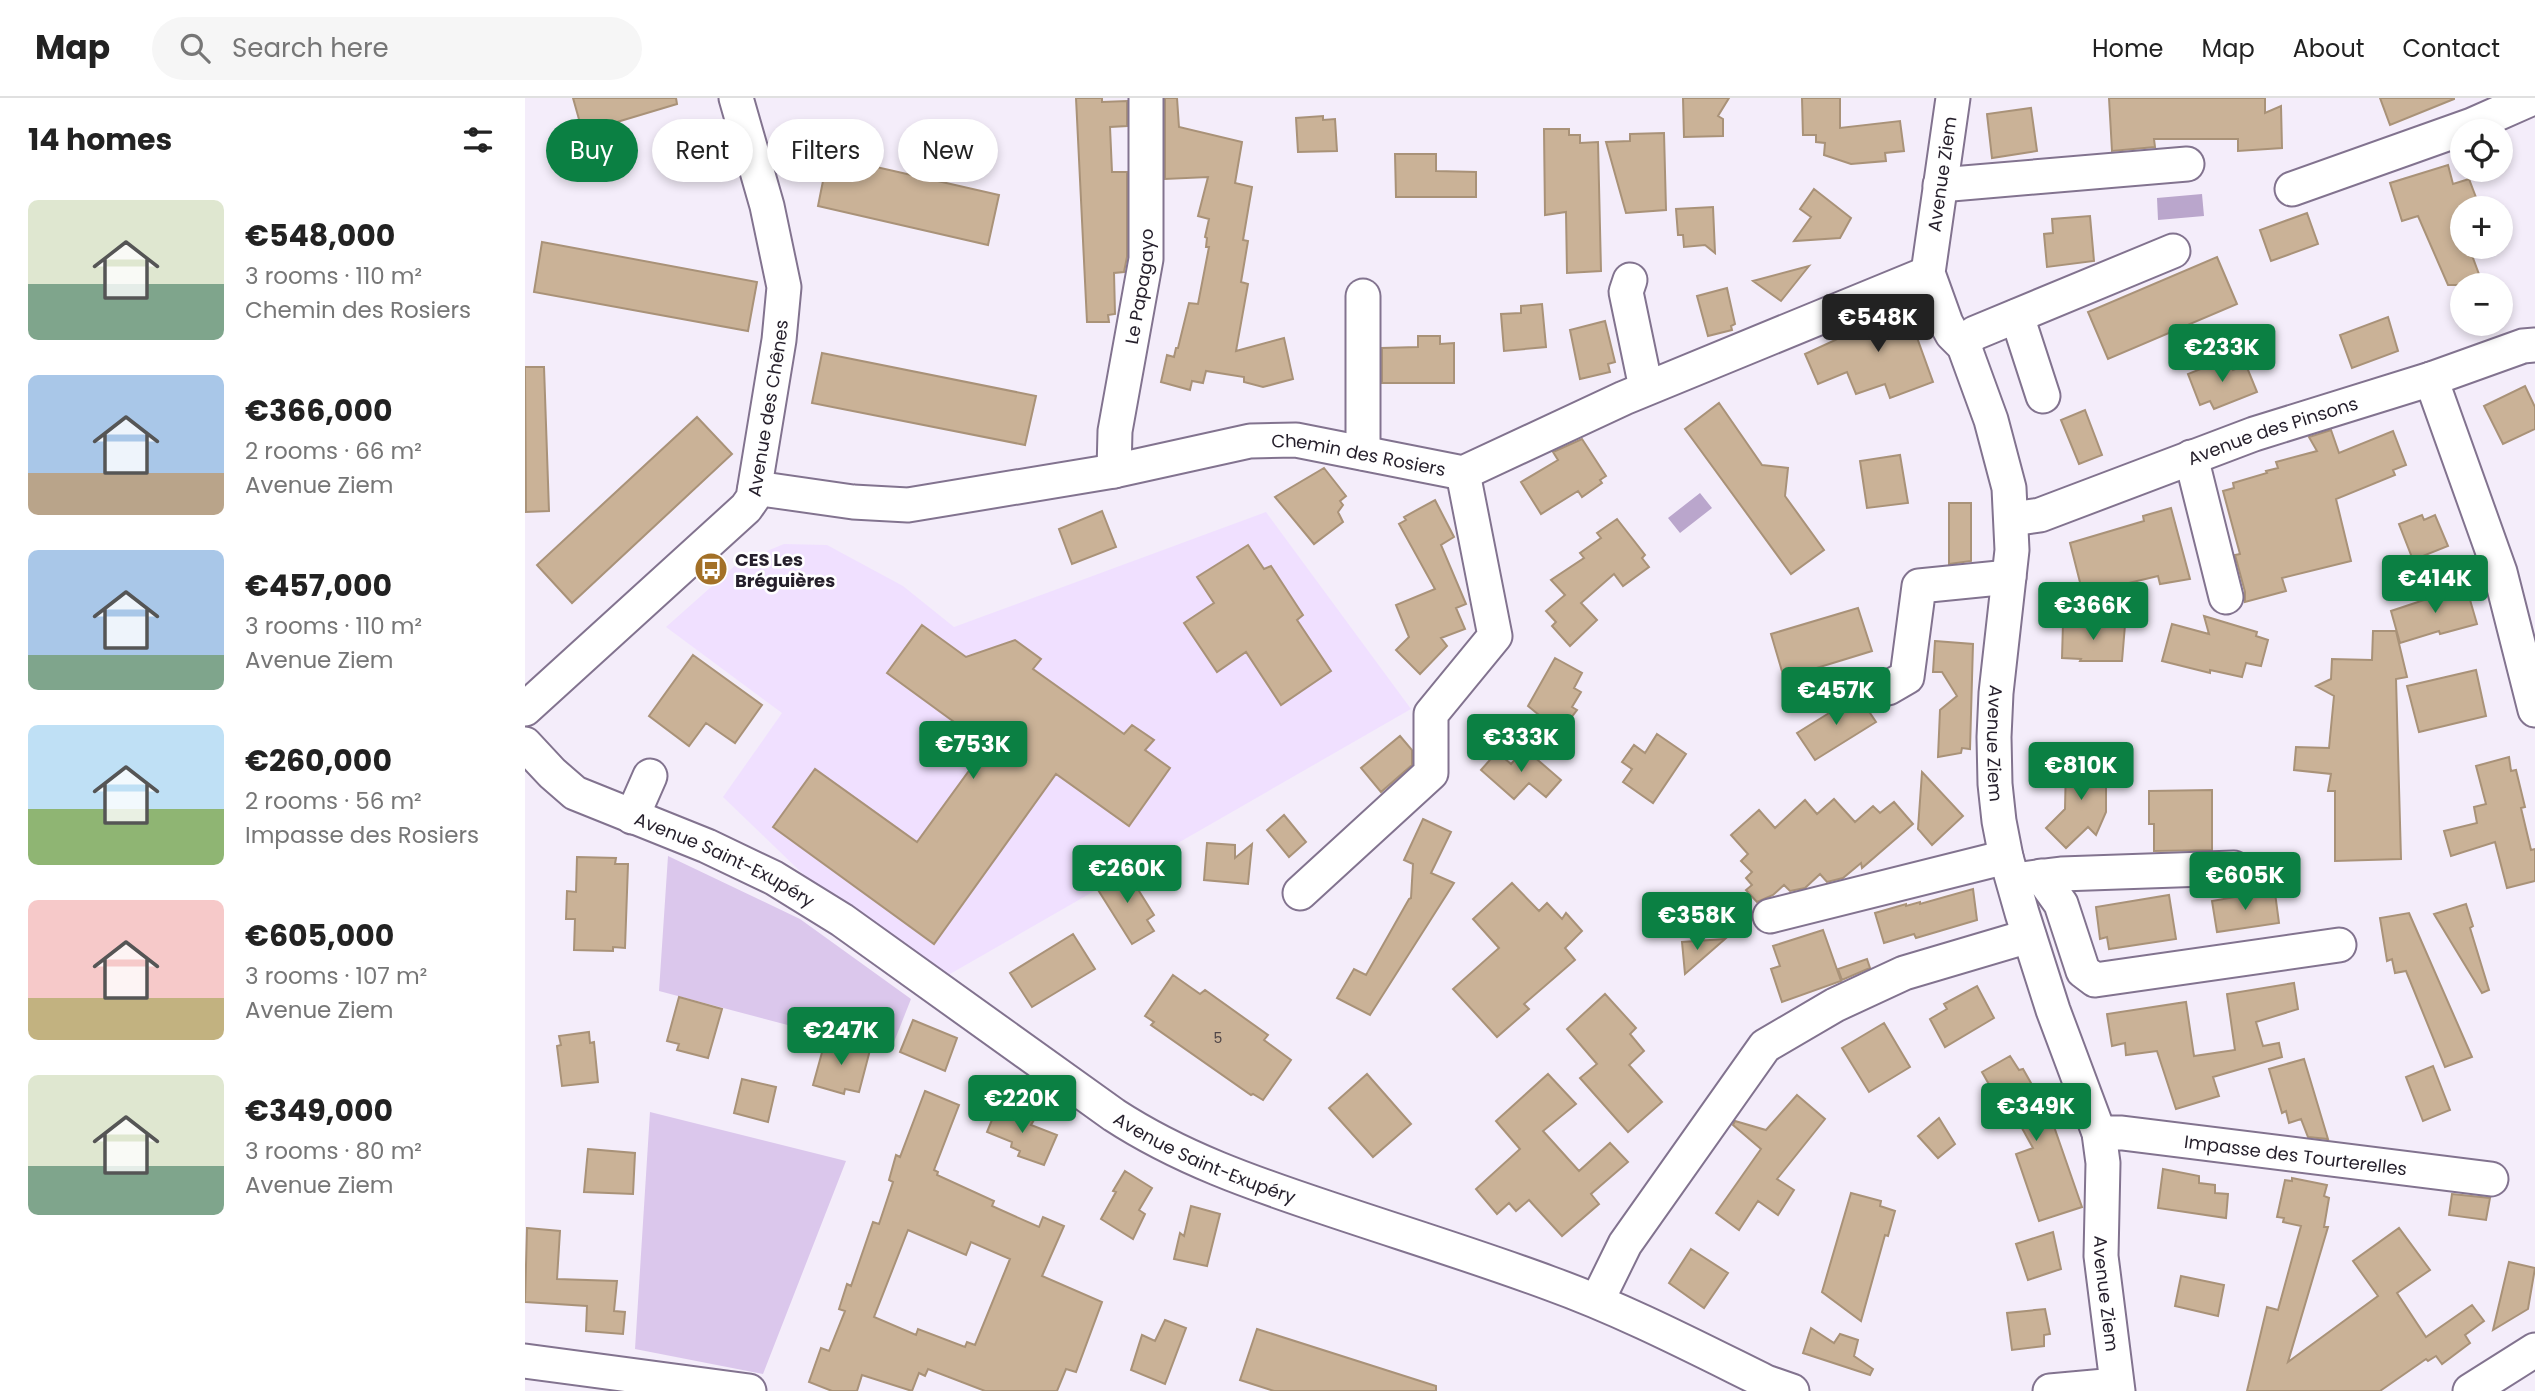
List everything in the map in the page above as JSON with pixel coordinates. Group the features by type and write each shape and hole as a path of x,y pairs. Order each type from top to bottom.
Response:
{"street":[{"name":"Avenue des Chênes","path":"525,709 746,508 753,498 782,321 784,287 767,206 736,98"},
{"name":"Le Papagayo","path":"1114,471 1115,431 1146,259 1146,98"},
{"name":"Avenue Ziem","path":"1953,98 1928,273 1946,323 1963,346 1991,421 2010,488 2012,519 1994,737 1995,784 2029,936 2053,1010 2099,1133 2103,1163 2101,1256 2117,1388"},
{"path":"2292,189 2472,125 2533,98"},
{"path":"1940,185 2187,164"},
{"path":"1963,346 1975,332 2173,251"},
{"name":"Chemin des Rosiers","path":"755,488 853,502 908,505 1114,471 1249,441 1296,440 1463,473 1646,388 1928,273"},
{"path":"1630,280 1626,292 1646,388"},
{"path":"1363,296 1363,453"},
{"path":"2017,316 2043,396"},
{"name":"Avenue des Pinsons","path":"2012,519 2040,515 2254,434 2431,379 2523,346 2535,345"},
{"path":"2431,379 2500,572 2535,710"},
{"path":"2191,457 2226,597"},
{"path":"1300,893 1431,773 1431,714 1495,636 1463,473"},
{"path":"1888,688 1907,677 1919,586 2009,577"},
{"name":"Avenue Saint-Exupéry","path":"525,744 545,767 575,793 707,846 813,901 869,938 1114,1115 1184,1155 1259,1186 1597,1301 1766,1382 1792,1391"},
{"path":"635,818 650,776"},
{"path":"1881,868 1940,852 2060,874 2234,868"},
{"path":"1770,916 2015,864"},
{"path":"2015,864 2060,904 2083,971 2095,979 2339,945"},
{"path":"1597,1301 1625,1244 1765,1046 1835,1005 1904,974 2029,936"},
{"name":"Impasse des Tourterelles","path":"2099,1133 2122,1133 2491,1179"},
{"path":"2470,1391 2535,1350"},
{"path":"525,1362 749,1391"},
{"path":"2050,1391 2117,1388"}],"shaded area":[{"path":"2202,194 2204,216 2158,220 2157,198"},
{"path":"1700,493 1712,508 1680,533 1668,518"},
{"path":"1266,512 1411,709 943,978 806,877 723,797 782,713 666,627 738,563 784,544 827,545 903,586 954,627"},
{"path":"668,856 800,919 911,999 890,1052 659,991"},
{"path":"650,1112 846,1161 763,1374 635,1349"}],"building":[{"path":"573,98 676,98 677,104 627,119 579,119"},
{"path":"1076,98 1102,98 1102,102 1127,101 1127,126 1110,127 1112,172 1127,172 1127,257 1124,272 1114,273 1115,314 1108,315 1109,322 1087,322"},
{"path":"1165,98 1177,98 1179,127 1242,142 1235,183 1252,187 1243,240 1248,241 1241,282 1248,284 1236,351 1284,338 1293,379 1263,387 1244,382 1244,377 1206,371 1203,383 1192,381 1190,390 1161,382 1167,355 1174,357 1178,348 1189,303 1198,304 1209,247 1206,247 1205,237 1209,219 1198,216 1208,177 1165,179"},
{"path":"1683,98 1729,98 1718,116 1723,119 1723,136 1684,137"},
{"path":"1802,98 1840,98 1840,128 1900,121 1904,151 1885,153 1886,161 1851,164 1824,155 1825,143 1816,142 1816,135 1803,135"},
{"path":"2109,98 2265,98 2265,113 2281,106 2282,148 2238,151 2238,139 2154,139 2155,147 2112,151"},
{"path":"2380,98 2454,98 2454,99 2390,125"},
{"path":"2031,108 2037,151 1992,158 1987,114"},
{"path":"1323,116 1323,120 1335,119 1337,151 1298,152 1296,118"},
{"path":"1544,129 1569,129 1569,135 1580,135 1580,143 1598,142 1601,271 1567,273 1566,212 1545,215"},
{"path":"1664,133 1666,210 1626,213 1606,142 1630,141 1630,134"},
{"path":"1395,154 1436,154 1436,171 1476,172 1476,197 1396,197"},
{"path":"2448,165 2450,182 2470,182 2475,196 2450,196 2450,259 2473,259 2479,273 2450,273 2448,285 2418,216 2402,221 2390,183"},
{"path":"884,169 898,172 898,182 942,182 999,195 988,245 818,206 823,182 884,182"},
{"path":"1814,189 1851,218 1840,238 1794,241 1811,217 1800,209"},
{"path":"1713,207 1715,253 1705,245 1684,247 1683,235 1678,235 1676,209"},
{"path":"2307,213 2318,244 2271,261 2260,230"},
{"path":"2090,216 2094,261 2047,267 2044,234 2053,233 2052,219"},
{"path":"542,242 757,282 748,331 534,292"},
{"path":"2217,257 2237,304 2108,359 2088,312"},
{"path":"1809,266 1781,301 1753,281"},
{"path":"1727,288 1735,324 1731,326 1732,330 1708,336 1697,296"},
{"path":"1918,301 1927,328 1915,332 1933,382 1890,398 1885,384 1856,394 1847,372 1818,384 1805,354 1887,316 1886,312"},
{"path":"1542,304 1546,347 1504,351 1501,314 1521,313 1521,306"},
{"path":"2388,317 2398,351 2352,368 2340,335"},
{"path":"1605,321 1615,362 1608,364 1610,372 1580,379 1570,330"},
{"path":"1418,336 1440,336 1440,344 1454,343 1454,383 1382,383 1382,348 1418,347"},
{"path":"822,353 1036,396 1025,445 812,403"},
{"path":"2228,358 2233,370 2246,365 2257,392 2214,409 2210,401 2200,405 2188,374"},
{"path":"525,367 544,367 549,511 526,512"},
{"path":"2525,386 2535,407 2535,429 2503,444 2484,406"},
{"path":"1719,403 1762,465 1788,468 1785,496 1824,550 1791,574 1685,429"},
{"path":"2085,410 2102,455 2079,464 2061,420"},
{"path":"697,417 732,454 572,603 537,565"},
{"path":"2331,430 2339,453 2393,431 2406,465 2393,470 2395,475 2336,499 2351,561 2282,578 2286,591 2245,602 2235,555 2240,554 2223,491 2234,488 2233,483 2278,468 2276,462 2317,451 2309,437"},
{"path":"1582,439 1606,476 1600,480 1602,483 1582,497 1578,491 1541,514 1521,482 1558,460 1553,452"},
{"path":"1900,455 1908,503 1867,508 1860,461"},
{"path":"1324,468 1346,496 1340,501 1343,505 1338,512 1343,522 1314,544 1275,497"},
{"path":"1435,500 1454,537 1441,545 1466,604 1456,608 1465,629 1441,638 1447,646 1420,674 1396,650 1409,637 1396,605 1435,589 1399,524 1406,520 1404,517"},
{"path":"1949,503 1971,503 1971,561 1949,564"},
{"path":"2171,508 2190,579 2160,584 2158,576 2083,594 2070,543 2144,521 2143,516"},
{"path":"1102,511 1116,547 1072,564 1059,529"},
{"path":"2422,515 2424,520 2435,515 2448,546 2413,560 2399,524"},
{"path":"1617,519 1645,555 1642,558 1649,567 1623,586 1614,574 1581,603 1597,620 1570,646 1552,626 1556,622 1546,611 1565,595 1551,580 1584,558 1580,553 1601,538 1597,533"},
{"path":"1248,545 1264,569 1271,566 1303,615 1297,620 1331,671 1281,705 1246,652 1217,672 1184,623 1214,603 1197,577"},
{"path":"2466,586 2477,624 2440,634 2439,631 2400,643 2391,611"},
{"path":"1858,608 1872,651 1784,678 1771,634"},
{"path":"2204,616 2257,632 2256,636 2268,640 2261,666 2246,663 2242,677 2210,670 2210,673 2162,661 2172,624 2209,634"},
{"path":"2063,623 2125,625 2122,661 2062,658"},
{"path":"922,625 966,657 1015,640 1041,659 1033,669 1124,734 1132,725 1154,740 1145,750 1170,768 1129,826 1056,774 934,944 773,827 815,769 917,842 987,746 887,673"},
{"path":"2373,631 2396,631 2407,677 2396,679 2401,859 2335,861 2335,791 2328,791 2331,774 2294,770 2296,747 2329,748 2334,696 2316,686 2331,679 2332,659 2372,660"},
{"path":"1935,641 1973,644 1970,749 1962,748 1961,753 1938,757 1940,710 1957,696 1942,672 1933,672"},
{"path":"693,655 762,705 735,743 706,723 689,746 649,716"},
{"path":"1555,658 1582,673 1574,688 1581,692 1572,707 1577,710 1560,732 1528,706"},
{"path":"2476,670 2486,716 2419,732 2407,686"},
{"path":"1858,695 1876,722 1815,760 1797,733"},
{"path":"1657,734 1686,754 1653,803 1623,782 1632,769 1622,762 1634,745 1645,753"},
{"path":"1400,736 1412,750 1412,765 1381,792 1361,768"},
{"path":"1525,749 1561,780 1546,797 1529,783 1514,799 1481,770 1497,752 1511,764"},
{"path":"2509,757 2511,771 2516,770 2525,807 2521,808 2531,850 2535,849 2535,881 2507,888 2495,842 2451,856 2444,831 2477,823 2474,807 2486,804 2476,766"},
{"path":"2066,762 2106,763 2106,812 2096,835 2088,827 2066,848 2046,828 2065,809"},
{"path":"1922,772 1963,816 1932,845 1918,829"},
{"path":"2212,790 2212,850 2154,851 2154,824 2149,824 2149,791"},
{"path":"1834,799 1855,822 1873,806 1880,813 1894,802 1913,824 1862,868 1861,863 1843,878 1827,882 1820,874 1805,888 1790,891 1784,885 1773,895 1757,902 1746,890 1752,885 1746,878 1752,872 1741,861 1748,854 1731,835 1759,810 1775,828 1805,800 1817,814"},
{"path":"1284,815 1306,842 1289,857 1267,830"},
{"path":"1423,819 1451,832 1431,873 1454,883 1370,1015 1337,998 1354,969 1366,975 1411,898 1413,864 1404,860"},
{"path":"1207,843 1235,845 1235,858 1252,844 1248,884 1204,880"},
{"path":"577,857 616,858 615,864 628,864 625,948 613,947 613,951 574,950 575,919 566,919 567,891 576,892"},
{"path":"1124,867 1154,915 1147,920 1154,931 1132,944 1095,885"},
{"path":"1512,883 1539,911 1547,903 1562,919 1566,913 1582,931 1565,948 1575,960 1524,1004 1529,1009 1497,1037 1453,989 1499,948 1473,919"},
{"path":"1973,889 1977,920 1916,938 1914,934 1884,943 1875,913"},
{"path":"2275,893 2279,923 2217,932 2212,901"},
{"path":"2169,895 2176,939 2109,949 2107,937 2100,939 2096,907"},
{"path":"2466,904 2473,926 2470,928 2489,990 2482,993 2434,914"},
{"path":"2409,913 2472,1057 2445,1067 2406,971 2395,973 2392,959 2387,961 2380,918"},
{"path":"1823,930 1841,981 1782,1002 1771,969 1780,966 1773,946"},
{"path":"1073,934 1095,969 1032,1007 1010,973"},
{"path":"1725,939 1685,974 1682,942"},
{"path":"1867,959 1870,968 1842,980 1838,969"},
{"path":"1173,975 1200,994 1205,990 1268,1035 1264,1040 1291,1060 1263,1100 1251,1095 1151,1025 1154,1022 1145,1016"},
{"path":"2294,983 2298,1009 2256,1022 2263,1046 2279,1043 2282,1057 2213,1077 2219,1096 2176,1109 2157,1051 2126,1055 2125,1043 2112,1046 2107,1014 2186,1002 2194,1056 2235,1050 2227,994"},
{"path":"1977,986 1994,1018 1945,1047 1930,1019 1947,1009 1944,1004"},
{"path":"1605,994 1636,1028 1630,1034 1644,1051 1629,1065 1662,1102 1628,1132 1580,1078 1597,1064 1567,1029"},
{"path":"679,997 722,1009 708,1058 677,1050 679,1044 667,1041"},
{"path":"913,1020 957,1038 945,1071 900,1052"},
{"path":"1884,1023 1910,1067 1869,1092 1842,1048"},
{"path":"589,1032 590,1043 594,1042 598,1082 562,1086 557,1046 561,1045 559,1036"},
{"path":"826,1038 870,1050 859,1092 845,1089 844,1094 813,1085"},
{"path":"2010,1056 2019,1070 2023,1069 2051,1118 2082,1207 2039,1221 2016,1154 2033,1148 2002,1092 1995,1095 1982,1072"},
{"path":"2304,1059 2328,1139 2308,1137 2301,1119 2289,1123 2286,1111 2282,1113 2269,1069"},
{"path":"2433,1066 2450,1110 2423,1121 2406,1077"},
{"path":"1367,1074 1411,1124 1373,1157 1329,1108"},
{"path":"1548,1074 1576,1104 1543,1131 1579,1171 1610,1143 1628,1162 1591,1194 1599,1204 1562,1236 1529,1200 1516,1211 1509,1203 1497,1214 1476,1189 1520,1149 1496,1121"},
{"path":"742,1079 776,1087 768,1122 734,1113"},
{"path":"925,1091 959,1105 934,1170 938,1172 937,1175 994,1201 992,1206 1039,1227 1043,1217 1064,1226 1042,1276 1102,1302 1076,1372 1066,1369 1057,1391 985,1391 928,1369 925,1376 919,1373 912,1391 862,1375 857,1391 832,1391 809,1382 821,1348 829,1351 845,1311 839,1309 847,1284 851,1286 873,1222 879,1224 893,1182 889,1180 896,1155 900,1157","holes":["908,1230 966,1255 971,1242 1010,1259 975,1345 967,1342 965,1347 918,1329 916,1335 874,1317"]},
{"path":"1797,1095 1825,1119 1777,1179 1794,1190 1778,1215 1758,1201 1739,1230 1716,1213 1761,1149 1733,1125 1735,1121 1766,1130"},
{"path":"998,1105 1034,1120 1031,1125 1057,1135 1044,1165 1018,1156 1020,1151 1011,1147 1012,1142 987,1132"},
{"path":"1939,1118 1955,1144 1938,1158 1918,1136"},
{"path":"588,1149 635,1153 633,1194 584,1192"},
{"path":"2163,1169 2199,1176 2199,1183 2215,1185 2215,1193 2228,1194 2226,1218 2158,1208"},
{"path":"1125,1171 1152,1188 1139,1210 1145,1214 1133,1239 1101,1219"},
{"path":"2292,1178 2327,1185 2324,1196 2329,1198 2324,1227 2328,1227 2288,1362 2378,1296 2353,1261 2399,1228 2430,1270 2397,1293 2426,1337 2472,1305 2484,1321 2465,1335 2470,1343 2442,1364 2436,1356 2428,1361 2426,1359 2380,1391 2247,1391 2267,1307 2278,1310 2301,1226 2283,1222 2284,1218 2277,1217 2285,1180 2292,1181"},
{"path":"1851,1193 1881,1201 1880,1206 1895,1211 1888,1236 1885,1235 1861,1321 1822,1292"},
{"path":"2452,1194 2490,1198 2486,1220 2449,1215"},
{"path":"1191,1206 1220,1214 1207,1266 1174,1259 1180,1233 1184,1236"},
{"path":"527,1228 560,1231 557,1279 617,1281 614,1311 625,1312 623,1334 586,1331 587,1306 525,1302"},
{"path":"2053,1232 2061,1269 2028,1280 2016,1244"},
{"path":"1691,1249 1728,1273 1704,1308 1669,1283"},
{"path":"2509,1262 2535,1268 2528,1309 2493,1330"},
{"path":"2181,1276 2224,1285 2218,1316 2175,1306"},
{"path":"2045,1309 2050,1334 2044,1335 2044,1346 2012,1350 2007,1313"},
{"path":"1165,1320 1186,1328 1165,1384 1131,1370 1142,1335 1155,1341"},
{"path":"1811,1328 1834,1343 1840,1334 1858,1340 1854,1356 1873,1369 1870,1375 1803,1353"},
{"path":"1257,1329 1436,1386 1436,1391 1274,1391 1240,1380"}],"place":[{"name":"CES Les Bréguières","path":"711,569"}]}
